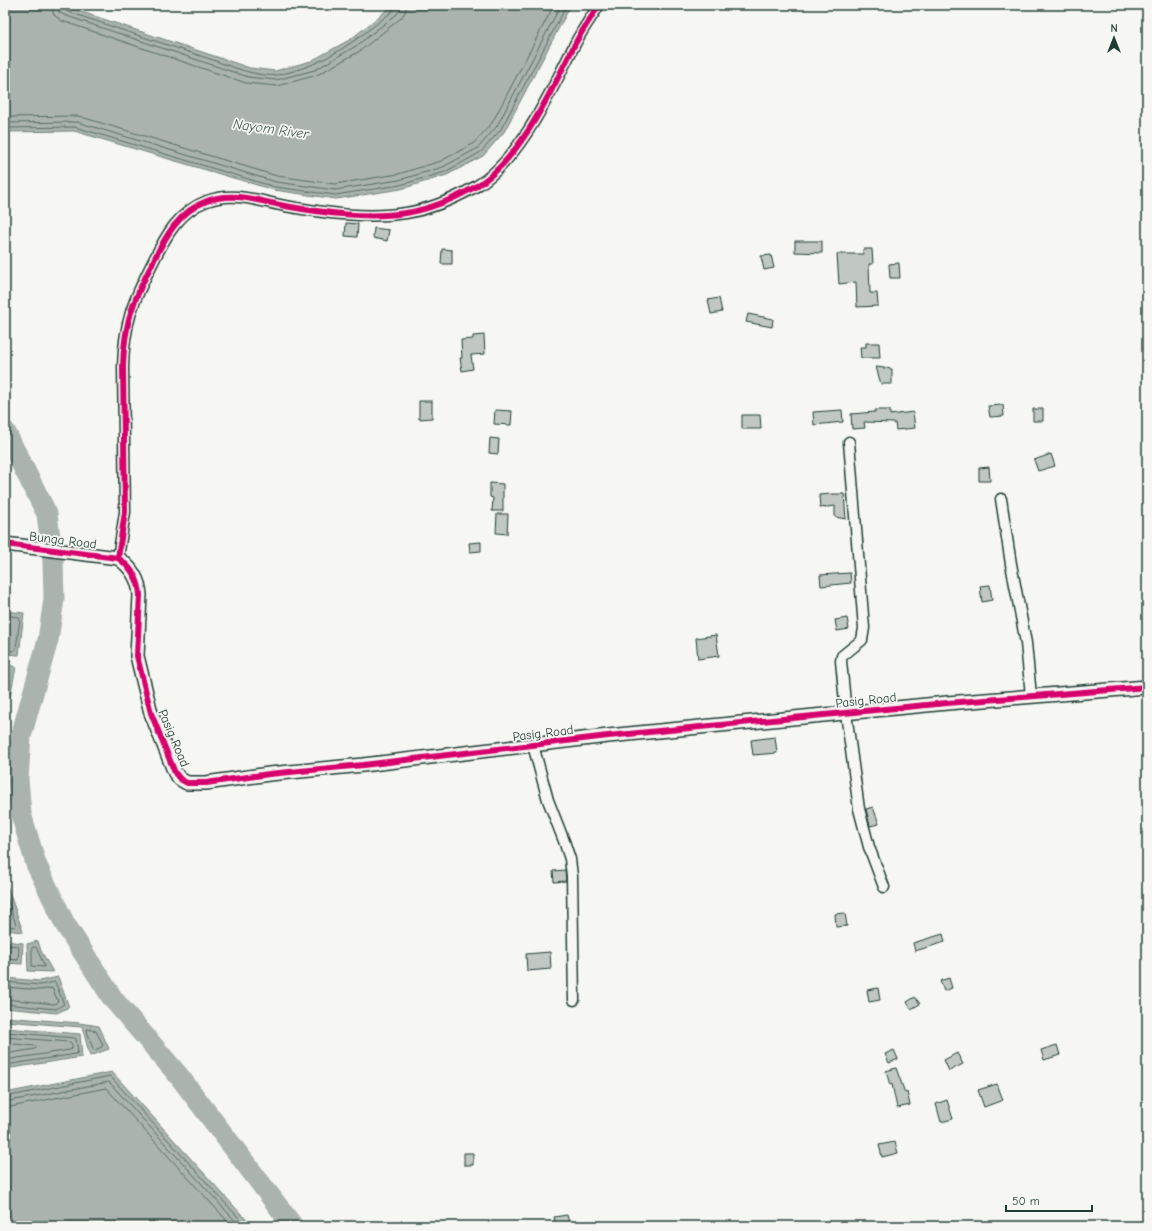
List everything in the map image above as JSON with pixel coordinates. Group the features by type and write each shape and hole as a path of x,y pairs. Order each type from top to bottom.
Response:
{"street":[{"path":"118,558 125,512 122,368 123,346 126,329 131,308 139,288 165,237 180,219 193,207 208,200 224,196 241,196 328,213 406,213 432,206 476,187 496,172 513,153 560,77 576,42 599,5"},
{"path":"849,442 864,628 862,640 842,656 841,661 846,713 859,809 869,847 884,887"},
{"path":"1001,499 1011,564 1026,643 1031,696"},
{"name":"Bunga Road","path":"5,544 118,558"},
{"name":"Pasig Road","path":"118,558 126,564 132,572 139,587 140,595 137,656 151,713 175,773 180,779 187,783 206,783 269,774 363,765 608,736 947,702 1147,687"},
{"path":"533,745 548,800 570,859 572,876 574,1000"}],"water":[{"name":"Nayom River","path":"5,5 61,5 250,68 275,71 311,61 351,39 393,5 571,5 504,132 483,156 447,175 401,189 336,199 274,190 74,131 5,132"},
{"path":"5,611 24,613 19,655 5,654"},
{"path":"5,664 16,667 10,697 5,697"},
{"path":"5,880 23,932 5,930"},
{"path":"5,941 23,943 22,964 5,963"},
{"path":"38,941 41,951 53,972 28,971 27,944"},
{"path":"58,977 69,1007 57,1013 5,1008 5,978 40,981"},
{"path":"5,1017 99,1026 109,1049 90,1056 82,1027 5,1021"},
{"path":"5,1028 80,1034 82,1057 5,1069"},
{"path":"112,1072 252,1226 5,1226 5,1093"}],"building":[{"path":"346,223 358,224 357,237 345,236"},
{"path":"374,228 389,230 387,241 373,238"},
{"path":"795,241 822,241 822,253 795,252"},
{"path":"442,249 452,250 452,264 441,264"},
{"path":"863,249 872,249 873,264 869,264 870,293 877,293 878,306 857,307 856,282 839,284 837,254 863,254"},
{"path":"771,255 774,268 764,270 761,256"},
{"path":"899,263 900,278 890,278 889,264"},
{"path":"719,298 722,312 711,314 708,300"},
{"path":"748,314 773,319 772,327 746,322"},
{"path":"484,335 485,354 471,355 473,369 462,371 460,358 462,358 461,340 473,339 473,336"},
{"path":"866,343 879,343 880,358 861,358 860,347 866,347"},
{"path":"876,367 892,369 892,384 881,384"},
{"path":"419,401 432,401 432,418 419,419"},
{"path":"1003,405 1004,416 990,417 988,406"},
{"path":"1033,409 1043,409 1043,421 1033,421"},
{"path":"495,410 512,411 511,425 494,424"},
{"path":"842,410 843,422 814,425 813,412"},
{"path":"875,410 890,410 890,415 913,412 915,428 896,430 895,423 864,422 865,428 852,429 851,414 875,412"},
{"path":"742,415 760,415 761,429 742,429"},
{"path":"490,438 499,439 498,454 489,453"},
{"path":"1051,454 1055,466 1038,471 1034,460"},
{"path":"989,467 990,481 979,481 979,468"},
{"path":"490,483 503,484 503,511 492,511 493,498 490,497"},
{"path":"844,494 846,519 835,517 835,506 820,508 819,495"},
{"path":"497,514 508,514 507,534 496,533"},
{"path":"481,542 481,551 470,552 469,543"},
{"path":"850,573 851,583 821,586 820,575"},
{"path":"990,585 992,600 982,602 980,586"},
{"path":"847,618 849,629 837,631 835,620"},
{"path":"716,635 719,656 698,659 696,638"},
{"path":"775,737 777,753 753,755 751,740"},
{"path":"873,807 879,824 870,826 866,809"},
{"path":"565,870 566,881 554,882 553,871"},
{"path":"845,913 847,926 836,927 835,914"},
{"path":"943,934 945,942 915,951 913,943"},
{"path":"550,952 551,969 527,971 526,954"},
{"path":"949,978 952,988 944,991 940,981"},
{"path":"878,988 880,1000 869,1002 867,990"},
{"path":"915,997 920,1004 911,1009 907,1002"},
{"path":"1057,1045 1060,1055 1044,1060 1041,1050"},
{"path":"894,1050 898,1059 889,1063 885,1054"},
{"path":"957,1053 963,1064 949,1071 944,1060"},
{"path":"896,1068 905,1093 907,1092 910,1105 897,1108 892,1084 890,1085 886,1071"},
{"path":"997,1084 1003,1100 984,1107 978,1090"},
{"path":"947,1100 953,1119 941,1122 936,1104"},
{"path":"895,1142 898,1153 882,1157 879,1145"},
{"path":"464,1153 473,1153 473,1165 464,1165"},
{"path":"567,1215 570,1226 556,1226 554,1217"}],"waterway":[{"path":"5,431 47,514 53,561 54,599 48,640 21,736 18,779 21,814 36,864 65,924 113,999 179,1076 293,1226"}],"cycle path":[{"path":"118,558 125,512 123,367 125,338 131,313 140,289 163,243 174,226 188,211 197,205 217,198 246,198 330,213 391,215 424,209 442,203 475,187 491,175 506,160 533,123 581,34 599,5"},
{"path":"5,544 118,558 127,565 134,574 140,595 137,656 151,713 175,773 180,779 187,783 206,783 269,774 363,765 608,736 947,703 1147,687"}]}
